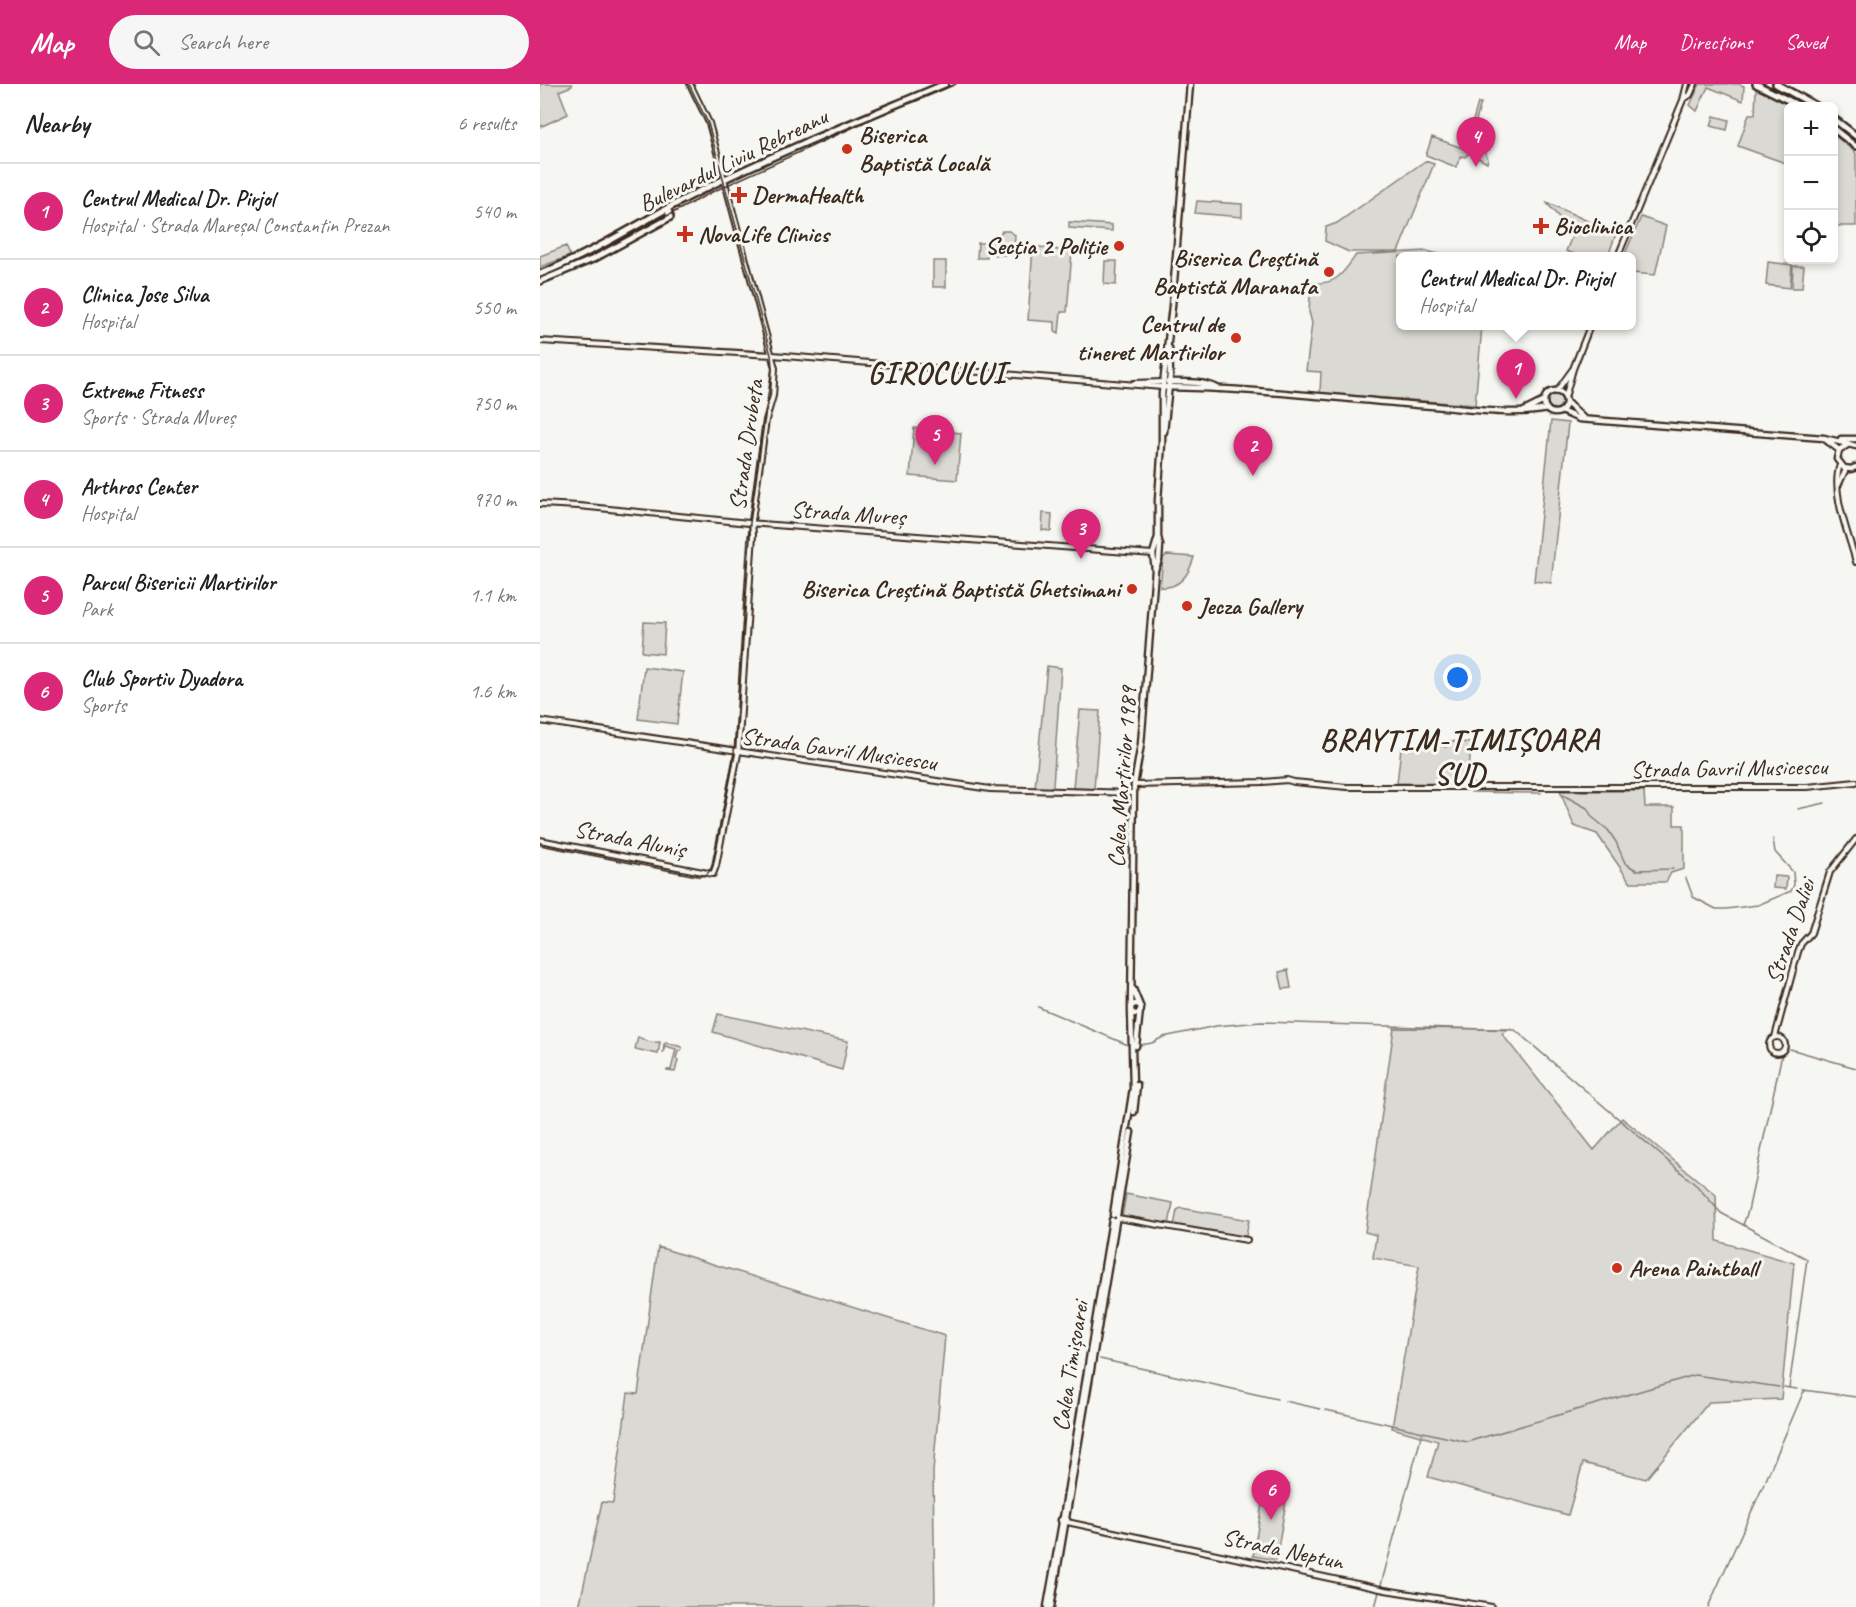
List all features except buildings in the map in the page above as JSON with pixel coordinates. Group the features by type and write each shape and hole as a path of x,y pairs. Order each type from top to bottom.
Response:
{"main road":[{"name":"Bulevardul Liviu Rebreanu","path":"540,274 590,252 725,180 896,103 945,84"},
{"name":"Calea Martirilor 1989","path":"1134,1052 1131,1009 1134,785 1141,744 1155,570 1154,554 1158,537 1169,333 1190,84"},
{"path":"1756,84 1792,102"},
{"path":"1776,84 1809,102"},
{"path":"1838,122 1856,136"},
{"path":"1838,133 1856,146"},
{"name":"Bulevardul Liviu Rebreanu","path":"540,281 593,259 670,217 668,210"},
{"path":"1166,385 1471,410 1528,413 1547,409"},
{"path":"1524,411 1544,401 1550,393 1556,392 1583,418"},
{"path":"1561,411 1565,400"},
{"path":"1544,401 1547,409 1552,413 1561,411 1579,419 1856,439"},
{"path":"1825,438 1856,446"},
{"path":"1825,438 1839,450"},
{"path":"1850,444 1841,447 1837,459 1846,469 1856,467"},
{"name":"Calea Martirilor 1989","path":"1155,570 1159,560 1158,537"},
{"name":"Calea Martirilor 1989","path":"1132,987 1140,1008"},
{"path":"1131,1009 1135,1014 1140,1008"},
{"path":"1134,1052 1140,1008"},
{"name":"Calea Timișoarei","path":"1049,1607 1135,1102 1134,1052"}],"street":[{"name":"Strada Drubeta","path":"690,84 709,123 775,368 773,396 766,420 752,523 738,752 713,874"},
{"path":"1620,252 1683,100 1687,84"},
{"path":"1683,100 1690,95 1695,84"},
{"path":"1565,400 1573,369 1588,330"},
{"path":"540,341 773,355 895,367 1166,385"},
{"path":"1556,392 1573,369"},
{"path":"1840,465 1836,476 1837,493 1856,562"},
{"path":"1837,493 1841,477 1846,469"},
{"name":"Strada Mureș","path":"540,504 702,519 1154,554"},
{"name":"Strada Gavril Musicescu","path":"540,721 990,789 1134,793"},
{"name":"Strada Gavril Musicescu","path":"1134,785 1277,780 1352,787 1807,787 1856,782"},
{"name":"Strada Daliei","path":"1775,1037 1800,947 1812,929 1830,872 1856,839"},
{"name":"Strada Aluniș","path":"540,840 713,874"},
{"path":"1775,1037 1779,1037 1785,1043 1785,1048 1780,1052 1774,1052 1770,1047 1770,1041 1775,1037"},
{"path":"1115,1218 1247,1240"},
{"name":"Strada Neptun","path":"1064,1521 1381,1588 1492,1607"}],"shaded area":[{"path":"540,84 572,84 572,86 559,91 568,114 540,127"},
{"path":"1700,84 1739,84 1744,86 1743,101 1708,87 1697,111 1690,105"},
{"path":"1756,88 1785,102 1784,163 1738,146 1749,114 1755,114"},
{"path":"1478,103 1481,103 1473,131 1478,133 1488,159 1487,163 1469,153 1465,157 1461,156 1456,167 1426,155 1432,137 1465,149"},
{"path":"1714,116 1729,120 1727,130 1711,126"},
{"path":"1838,138 1856,153 1856,226 1838,226"},
{"path":"1425,161 1434,164 1398,252 1349,252 1325,241 1326,227 1337,223"},
{"path":"1197,201 1242,204 1242,217 1195,213"},
{"path":"1546,202 1616,234 1609,252 1569,252 1566,251 1573,234"},
{"path":"1641,217 1666,226 1655,275 1636,273 1636,252 1626,252"},
{"path":"1069,222 1112,225 1112,231 1069,228"},
{"path":"1002,231 1009,231 1015,235 1014,251 1010,255 992,253 991,237 999,235"},
{"path":"978,243 988,243 987,258 977,258"},
{"path":"566,246 570,256 540,267 540,256"},
{"path":"1033,246 1072,252 1067,312 1061,312 1059,333 1055,331 1055,322 1028,320"},
{"path":"1396,253 1396,330 1482,330 1475,405 1320,393 1321,372 1306,371 1312,323 1309,312 1311,283 1327,282 1338,277 1356,255"},
{"path":"933,261 946,261 946,287 933,287"},
{"path":"1105,261 1117,261 1116,285 1104,284"},
{"path":"1768,262 1792,265 1790,288 1766,285"},
{"path":"1793,266 1804,266 1802,288 1792,288"},
{"path":"1555,395 1560,397 1562,402 1560,407 1555,409 1550,407 1548,402 1550,397"},
{"path":"1551,421 1568,423 1551,583 1534,581"},
{"path":"914,428 961,433 957,480 910,476"},
{"path":"1043,513 1052,514 1051,531 1042,530"},
{"path":"1167,555 1194,557 1182,580 1173,586 1160,587 1163,558"},
{"path":"644,622 665,623 663,654 642,652"},
{"path":"1047,666 1061,668 1053,786 1035,788"},
{"path":"644,667 683,672 677,724 638,719"},
{"path":"1080,710 1100,711 1094,789 1073,788"},
{"path":"1449,741 1471,743 1468,784 1397,783 1401,748 1417,749 1418,743 1445,747 1448,746"},
{"path":"1560,791 1644,791 1645,807 1674,807 1674,825 1684,825 1684,869 1671,873 1666,882 1630,882 1597,834 1574,826"},
{"path":"1774,876 1787,877 1786,889 1773,888"},
{"path":"1288,970 1291,988 1283,989 1279,972"},
{"path":"718,1014 848,1041 842,1070 713,1032"},
{"path":"1394,1028 1509,1029 1502,1034 1594,1150 1622,1118 1716,1195 1717,1241 1794,1263 1781,1399 1709,1402 1646,1479 1583,1463 1568,1515 1428,1477 1438,1441 1392,1428 1419,1266 1373,1258 1376,1235 1365,1232"},
{"path":"638,1037 660,1042 658,1054 635,1049"},
{"path":"664,1044 682,1048 678,1051 675,1072 667,1070 671,1070 676,1049 665,1046 663,1053"},
{"path":"1126,1194 1173,1203 1169,1225 1122,1217"},
{"path":"1181,1208 1249,1220 1246,1236 1240,1237 1174,1226 1177,1210"},
{"path":"658,1247 945,1336 933,1472 935,1607 579,1607 602,1502 613,1503 628,1393 638,1394"},
{"path":"1266,1480 1289,1484 1276,1560 1253,1556"}],"waterway":[{"path":"1471,792 1541,793"},
{"path":"1563,795 1587,808 1592,817 1608,830 1625,863 1636,870 1673,869"},
{"path":"1798,809 1825,803"},
{"path":"1686,878 1693,897 1716,909 1758,905 1791,891 1794,885 1793,872 1775,852 1773,839"},
{"path":"1038,1007 1128,1045"},
{"path":"1140,1045 1152,1043 1163,1037 1216,1026 1261,1022 1515,1030 1697,1186 1721,1213 1807,1259 1789,1388 1784,1387"},
{"path":"1790,1049 1856,1068"},
{"path":"1743,1225 1782,1054"},
{"path":"1100,1359 1277,1399"},
{"path":"1326,1410 1467,1442 1695,1375 1779,1387"},
{"path":"1790,1388 1797,1389"},
{"path":"1803,1390 1856,1397"},
{"path":"1766,1480 1806,1390"},
{"path":"1285,1401 1320,1409"},
{"path":"1375,1607 1422,1434"},
{"path":"1708,1607 1764,1484"}],"tram line":[{"path":"540,845 697,876 705,875 712,865 734,753 748,537 772,367 771,355 708,123 689,84"},
{"path":"540,278 592,256 712,192 891,110 956,84"},
{"path":"1763,84 1799,102"},
{"path":"1838,128 1856,143"}],"place":[{"name":"Biserica Baptistă Locală","path":"847,149"},
{"name":"Arthros Center","path":"1476,167"},
{"name":"DermaHealth","path":"739,195"},
{"name":"Bioclinica","path":"1541,226"},
{"name":"NovaLife Clinics","path":"685,234"},
{"name":"Secția 2 Poliție","path":"1119,246"},
{"name":"Biserica Creștină Baptistă Maranata","path":"1329,272"},
{"name":"Centrul de tineret Martirilor","path":"1236,338"},
{"name":"Centrul Medical Dr. Pirjol","path":"1516,399"},
{"name":"Parcul Bisericii Martirilor","path":"935,465"},
{"name":"Clinica Jose Silva","path":"1253,476"},
{"name":"Extreme Fitness","path":"1081,559"},
{"name":"Biserica Creștină Baptistă Ghetsimani","path":"1132,589"},
{"name":"Jecza Gallery","path":"1187,606"},
{"name":"Arena Paintball","path":"1617,1268"},
{"name":"Club Sportiv Dyadora","path":"1271,1520"}],"district":[{"name":"GIROCULUI","path":"937,373"},
{"name":"BRAYTIM-TIMIȘOARA SUD","path":"1460,757"}]}
